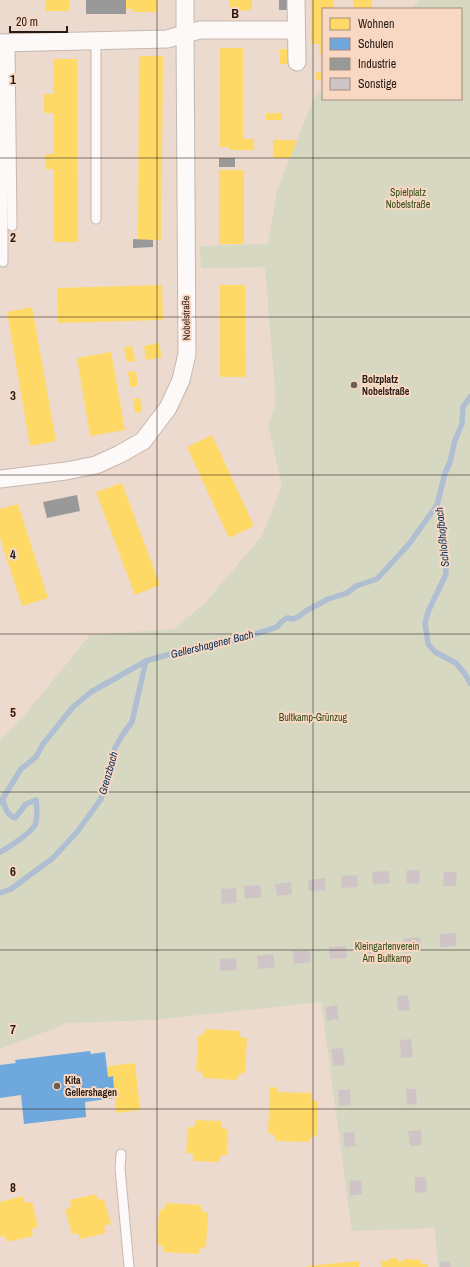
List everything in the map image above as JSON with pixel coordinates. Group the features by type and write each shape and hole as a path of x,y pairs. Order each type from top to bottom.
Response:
{"street":[{"name":"Nobelstraße","path":"0,479 66,471 96,465 120,454 143,441 168,408 181,380 186,354 185,0"},
{"path":"296,0 296,62"},
{"path":"4,43 167,39 200,30 296,30"}],"lane":[{"path":"96,41 96,219"},
{"path":"4,43 12,226"},
{"path":"3,262 4,43"},
{"path":"121,1154 120,1168 129,1267"}],"green space":[{"name":"Bultkamp-Grünzug","path":"420,0 470,0 470,1267 438,1267 435,1228 352,1231 321,1002 153,1020 68,1023 0,1049 0,740 23,717 90,635 174,629 205,603 262,536 282,486 268,425 276,403 265,267 201,268 200,246 268,244 277,191 314,97 322,89 322,100 462,100 462,8 412,8"}],"building: Wohnen":[{"path":"46,0 69,0 69,11 46,11"},
{"path":"126,0 157,0 157,12 132,12 133,9 126,9"},
{"path":"229,0 252,0 252,10 229,11"},
{"path":"311,0 334,0 334,8 322,8 322,54 319,54 320,44 311,44"},
{"path":"353,0 372,0 372,8 353,8"},
{"path":"220,48 243,48 243,139 254,139 254,150 230,150 230,147 220,147"},
{"path":"280,49 288,49 288,64 280,64"},
{"path":"139,56 163,56 161,240 138,240"},
{"path":"53,59 77,59 78,242 54,242 54,169 45,169 45,154 54,154 54,113 44,113 44,94 53,94"},
{"path":"316,72 322,72 322,80 316,80"},
{"path":"266,113 282,113 282,120 266,120"},
{"path":"273,140 297,140 290,158 273,158"},
{"path":"219,170 244,170 244,244 219,244"},
{"path":"162,285 163,320 58,323 57,288"},
{"path":"220,285 245,285 246,377 220,377"},
{"path":"32,307 56,441 30,446 7,312"},
{"path":"159,343 162,357 146,360 144,346"},
{"path":"132,346 135,361 127,362 124,347"},
{"path":"111,352 125,430 90,436 77,358"},
{"path":"136,371 138,386 130,387 128,372"},
{"path":"140,398 142,412 135,413 133,399"},
{"path":"212,435 254,526 229,538 187,447"},
{"path":"122,483 160,585 135,595 96,492"},
{"path":"18,504 48,598 22,606 0,538 0,509"},
{"path":"205,1029 240,1031 242,1038 247,1038 245,1073 238,1076 238,1080 203,1078 200,1071 196,1071 198,1036 201,1036 205,1032"},
{"path":"135,1063 140,1110 116,1113 113,1076 108,1077 107,1067"},
{"path":"270,1087 277,1088 277,1092 312,1093 311,1098 314,1101 318,1101 317,1136 314,1135 309,1142 275,1141 275,1137 271,1133 268,1134"},
{"path":"195,1120 221,1121 221,1126 223,1129 228,1129 227,1155 222,1155 220,1157 220,1162 193,1161 194,1156 191,1153 186,1153 188,1127 193,1127 195,1125"},
{"path":"96,1194 97,1198 100,1200 104,1199 111,1224 106,1225 104,1228 106,1233 80,1239 79,1235 76,1233 72,1234 65,1209 70,1208 70,1200"},
{"path":"23,1196 24,1201 27,1203 32,1202 38,1227 33,1228 33,1236 7,1242 6,1238 3,1236 0,1237 0,1202"},
{"path":"166,1203 201,1205 203,1212 208,1212 206,1247 199,1250 199,1254 164,1252 161,1245 157,1244 159,1210 162,1210 166,1206"},
{"path":"389,1258 398,1258 398,1261 404,1262 404,1259 421,1260 421,1264 428,1264 428,1267 381,1267 381,1260 389,1261"},
{"path":"359,1261 359,1267 308,1267 308,1266"}],"building: Schulen":[{"name":"Kita Gellershagen","path":"90,1051 91,1054 105,1052 108,1077 113,1076 115,1098 85,1102 86,1117 24,1124 21,1095 0,1098 0,1065 16,1063 15,1060"}],"building: Industrie":[{"path":"86,0 126,0 126,14 86,14"},
{"path":"279,0 287,0 287,10 279,10"},
{"path":"219,158 235,158 235,167 219,167"},
{"path":"133,239 153,240 153,247 133,248"},
{"path":"77,495 80,511 47,518 43,502"}],"building: Sonstige":[{"path":"407,870 420,870 419,884 406,883"},
{"path":"389,871 390,883 373,885 372,872"},
{"path":"444,872 457,872 456,886 443,886"},
{"path":"357,875 358,887 342,888 341,876"},
{"path":"325,878 326,890 309,891 308,880"},
{"path":"291,882 292,894 277,896 275,884"},
{"path":"260,885 262,897 245,899 244,886"},
{"path":"236,888 237,903 222,904 221,889"},
{"path":"456,933 456,946 440,947 440,934"},
{"path":"420,937 422,951 405,953 403,939"},
{"path":"383,942 384,954 367,956 366,943"},
{"path":"346,946 347,958 330,959 329,947"},
{"path":"309,950 311,962 294,964 293,951"},
{"path":"273,954 275,967 258,969 257,956"},
{"path":"236,958 237,970 220,971 220,959"},
{"path":"408,995 410,1010 398,1011 397,996"},
{"path":"337,1005 339,1019 327,1021 325,1007"},
{"path":"411,1039 413,1057 401,1058 400,1040"},
{"path":"343,1048 345,1065 333,1066 331,1049"},
{"path":"350,1089 351,1105 339,1106 338,1090"},
{"path":"406,1089 416,1089 417,1104 407,1105"},
{"path":"421,1130 422,1145 410,1146 408,1131"},
{"path":"354,1132 356,1146 345,1147 343,1133"},
{"path":"415,1177 426,1177 427,1192 415,1193"},
{"path":"361,1180 362,1194 350,1196 349,1181"},
{"path":"450,1261 451,1267 440,1267 440,1262"}],"waterway":[{"name":"Schloßhofbach","path":"470,397 463,407 462,424 455,440 437,505 440,517 446,574 428,612 425,623 428,644 435,652 456,663 470,683"},
{"name":"Gellershagener Bach","path":"0,803 21,769 36,757 43,744 73,707 91,692 146,661 201,645 210,646 231,642 277,627 287,618 293,619 298,617 328,599 347,593 356,586 377,579 409,544 437,505"},
{"name":"Grenzbach","path":"0,893 11,889 53,858 77,832 101,799 115,748 132,722 146,661"},
{"path":"0,852 14,844 29,832 35,825 37,816 36,800 26,804 15,818 8,813 3,800"}],"place":[{"name":"Bolzplatz Nobelstraße","path":"354,385"},
{"name":"Kita Gellershagen","path":"57,1086"}],"park label":[{"name":"Spielplatz Nobelstraße","path":"408,198"},
{"name":"Kleingartenverein Am Bultkamp","path":"387,952"}]}
